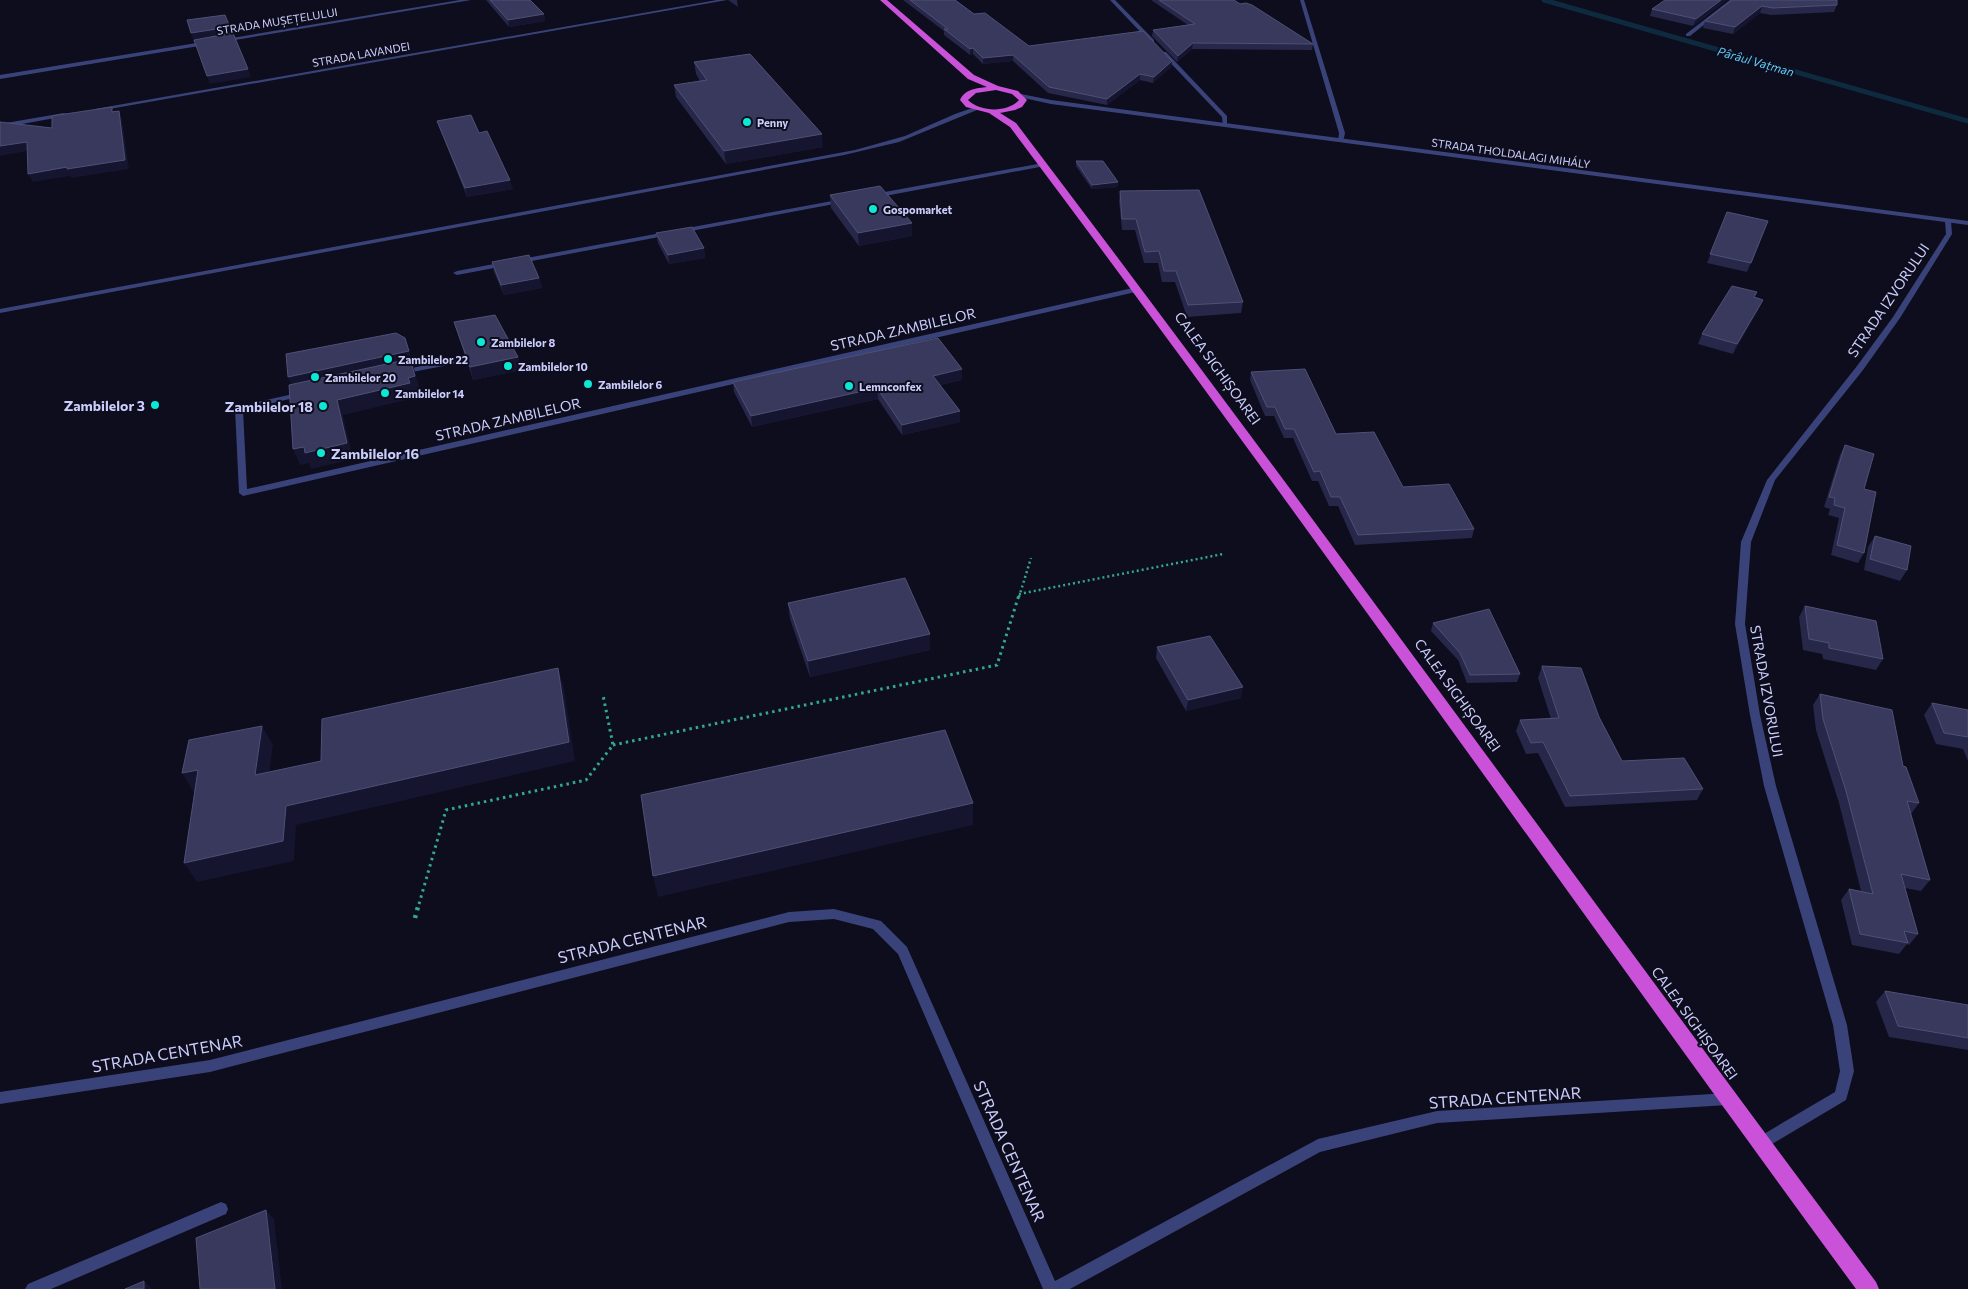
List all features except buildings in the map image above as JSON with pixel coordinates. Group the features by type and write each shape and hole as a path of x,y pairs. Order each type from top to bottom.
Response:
{"highway":[{"path":"883,0 971,77 996,88 1015,92 1021,100 1013,108 991,111 975,109 966,104 965,97 974,91 996,88"},
{"path":"971,77 974,91"},
{"path":"1013,108 1013,125"},
{"name":"CALEA SIGHIȘOAREI","path":"991,111 1013,125 1137,289 1364,597 1728,1099 1869,1289"}],"street":[{"name":"STRADA MUȘEȚELULUI","path":"0,77 469,0"},
{"name":"STRADA LAVANDEI","path":"88,111 725,0"},
{"path":"1112,0 1205,94 1225,117 1225,125"},
{"path":"1302,0 1342,133 1341,141"},
{"path":"1688,35 1733,0"},
{"name":"STRADA THOLDALAGI MIHÁLY","path":"1021,100 1051,102 1968,223"},
{"path":"952,116 966,104"},
{"path":"0,311 823,158 890,142 952,116 975,109"},
{"path":"0,126 68,114"},
{"path":"865,197 1043,164"},
{"path":"457,272 855,199"},
{"name":"STRADA IZVORULUI","path":"1762,1143 1841,1096 1847,1071 1840,1025 1770,786 1755,715 1740,624 1746,542 1771,480 1860,368 1896,318 1949,234 1948,221"},
{"name":"STRADA ZAMBILELOR","path":"314,391 239,408 243,493 1137,289"},
{"path":"390,375 456,361"},
{"name":"STRADA CENTENAR","path":"0,1098 210,1066 789,917 834,914 877,925 904,951 1050,1289"},
{"name":"STRADA CENTENAR","path":"1055,1289 1318,1146 1438,1117 1728,1099"},
{"path":"33,1289 221,1209"}],"path":[{"path":"1019,594 1223,554"},
{"path":"415,918 446,810 586,780 613,745 997,665 1031,558"},
{"path":"603,695 613,745"}],"waterway":[{"name":"Pârâul Vațman","path":"1544,0 1968,121"}],"place":[{"name":"Penny","path":"747,122"},
{"name":"Gospomarket","path":"873,209"},
{"name":"Zambilelor 8","path":"481,342"},
{"name":"Zambilelor 22","path":"388,359"},
{"name":"Zambilelor 10","path":"508,366"},
{"name":"Zambilelor 20","path":"315,377"},
{"name":"Zambilelor 6","path":"588,384"},
{"name":"Lemnconfex","path":"849,386"},
{"name":"Zambilelor 14","path":"385,393"},
{"name":"Zambilelor 3","path":"155,405"},
{"name":"Zambilelor 18","path":"323,406"},
{"name":"Zambilelor 16","path":"321,453"}]}
